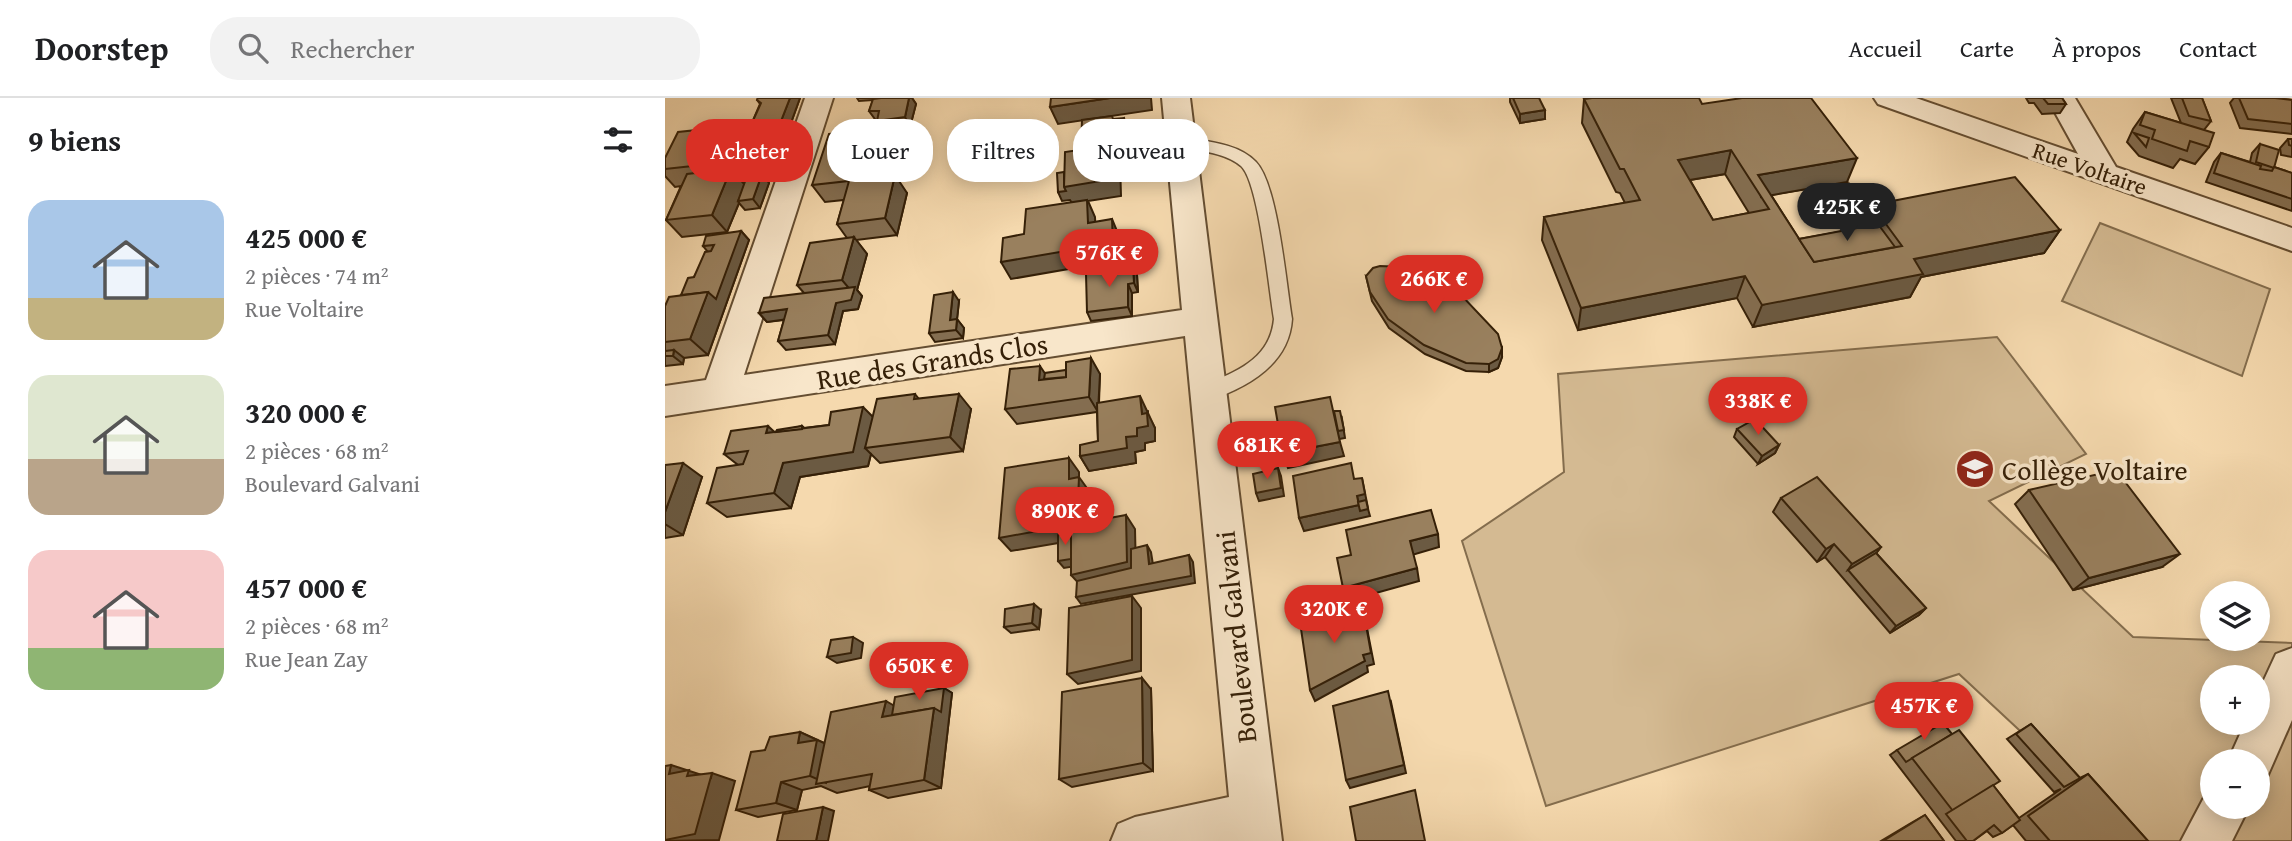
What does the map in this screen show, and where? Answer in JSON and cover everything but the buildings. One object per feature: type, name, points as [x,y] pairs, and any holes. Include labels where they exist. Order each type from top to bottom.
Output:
[{"type":"street","points":[[720,392],[820,98]]},
{"type":"street","name":"Boulevard Galvani","points":[[1176,98],[1178,119]]},
{"type":"street","name":"Rue Voltaire","points":[[1888,98],[2292,240]]},
{"type":"street","points":[[2061,98],[2104,173]]},
{"type":"street","name":"Boulevard Galvani","points":[[1184,182],[1256,828]]},
{"type":"street","name":"Rue des Grands Clos","points":[[665,401],[1198,321]]},
{"type":"street","points":[[2256,749],[2292,669]]},
{"type":"street","points":[[2205,841],[2218,819]]},
{"type":"street","points":[[1135,841],[1256,828]]},
{"type":"lane","points":[[1207,393],[1258,367],[1275,350],[1284,334],[1258,174],[1239,157],[1209,147]]},
{"type":"shaded area","points":[[2100,223],[2270,289],[2242,376],[2062,301]]},
{"type":"shaded area","points":[[1997,337],[2086,454],[1989,501],[2133,637],[2200,640],[2200,651],[2270,651],[2270,642],[2292,643],[2292,841],[2138,841],[1959,674],[1546,806],[1462,541],[1564,472],[1558,374]]},
{"type":"place","name":"Collège Voltaire","points":[[1975,469]]}]
